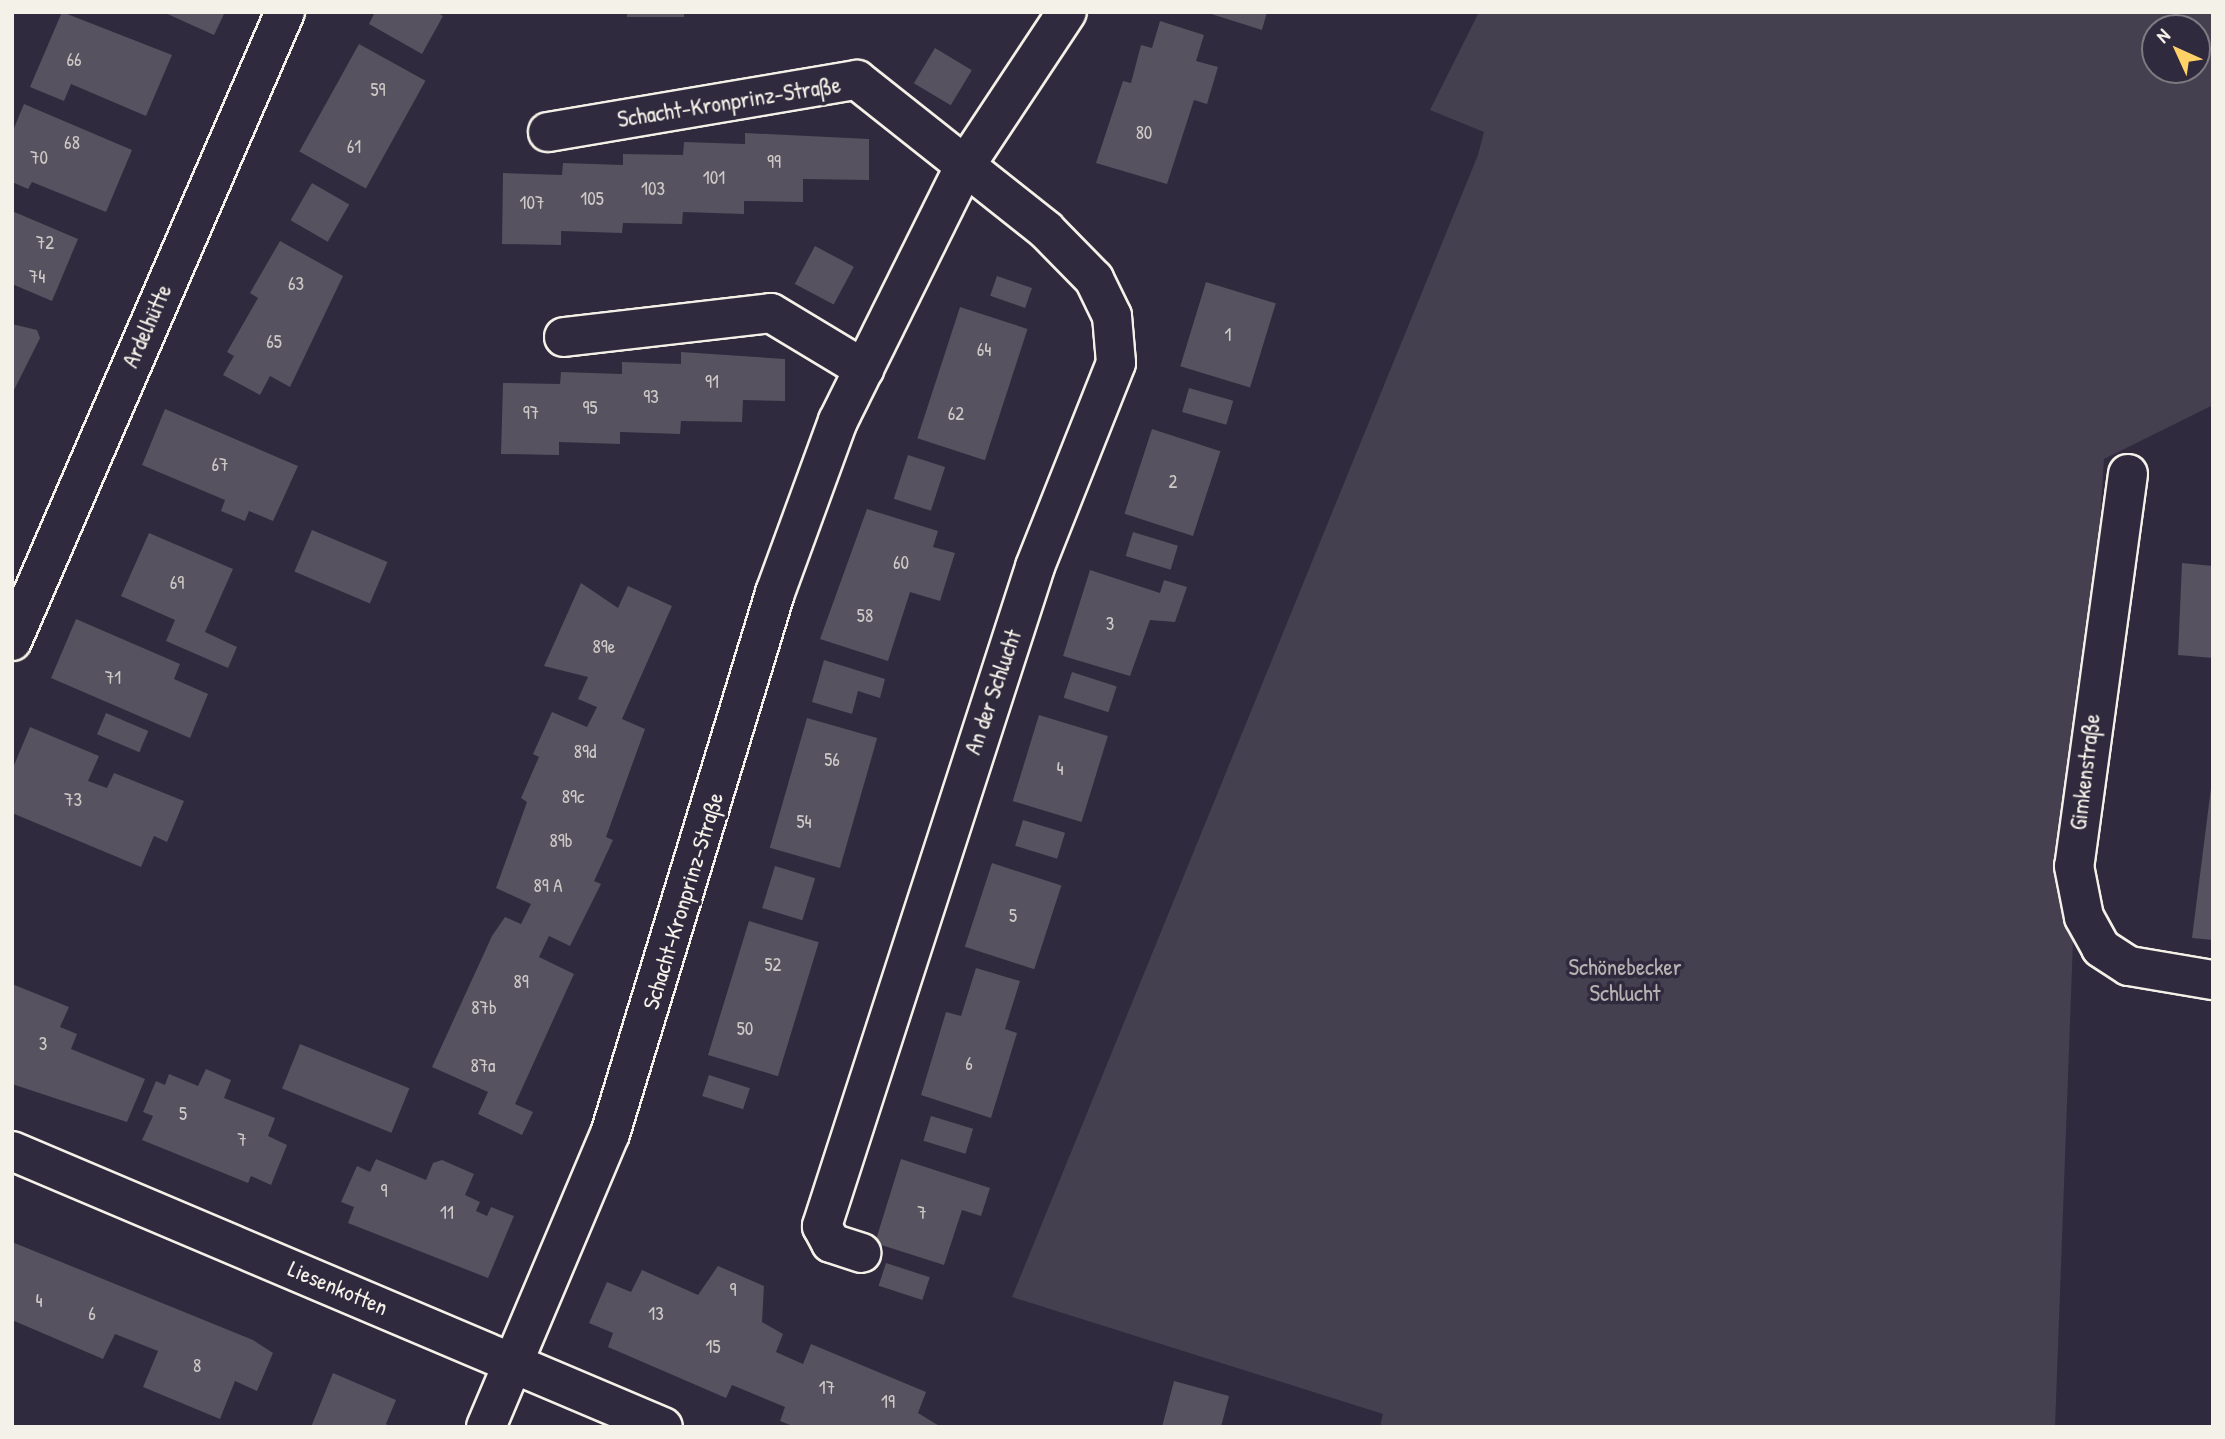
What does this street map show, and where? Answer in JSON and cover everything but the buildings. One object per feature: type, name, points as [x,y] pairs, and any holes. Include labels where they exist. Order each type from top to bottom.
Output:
[{"type":"street","name":"Ardelhütte","points":[[12,641],[285,12]]},
{"type":"street","name":"Schacht-Kronprinz-Straße","points":[[486,1427],[610,1134],[775,593],[864,369],[963,169],[1067,12]]},
{"type":"street","name":"Schacht-Kronprinz-Straße","points":[[548,132],[857,80],[963,169]]},
{"type":"street","name":"An der Schlucht","points":[[861,1254],[831,1243],[822,1226],[1035,567],[1116,363],[1112,316],[1094,279],[1046,230],[963,169]]},
{"type":"street","points":[[564,337],[771,313],[864,369]]},
{"type":"street","name":"Gimkenstraße","points":[[2128,474],[2074,866],[2084,917],[2101,948],[2129,966],[2213,980]]},
{"type":"street","name":"Liesenkotten","points":[[12,1151],[663,1427]]},
{"type":"green space","name":"Schönebecker Schlucht","points":[[1479,12],[2213,12],[2213,405],[2104,459],[2073,941],[2055,1427],[1380,1427],[1383,1414],[1012,1297],[1478,155],[1484,132],[1430,110]]}]
